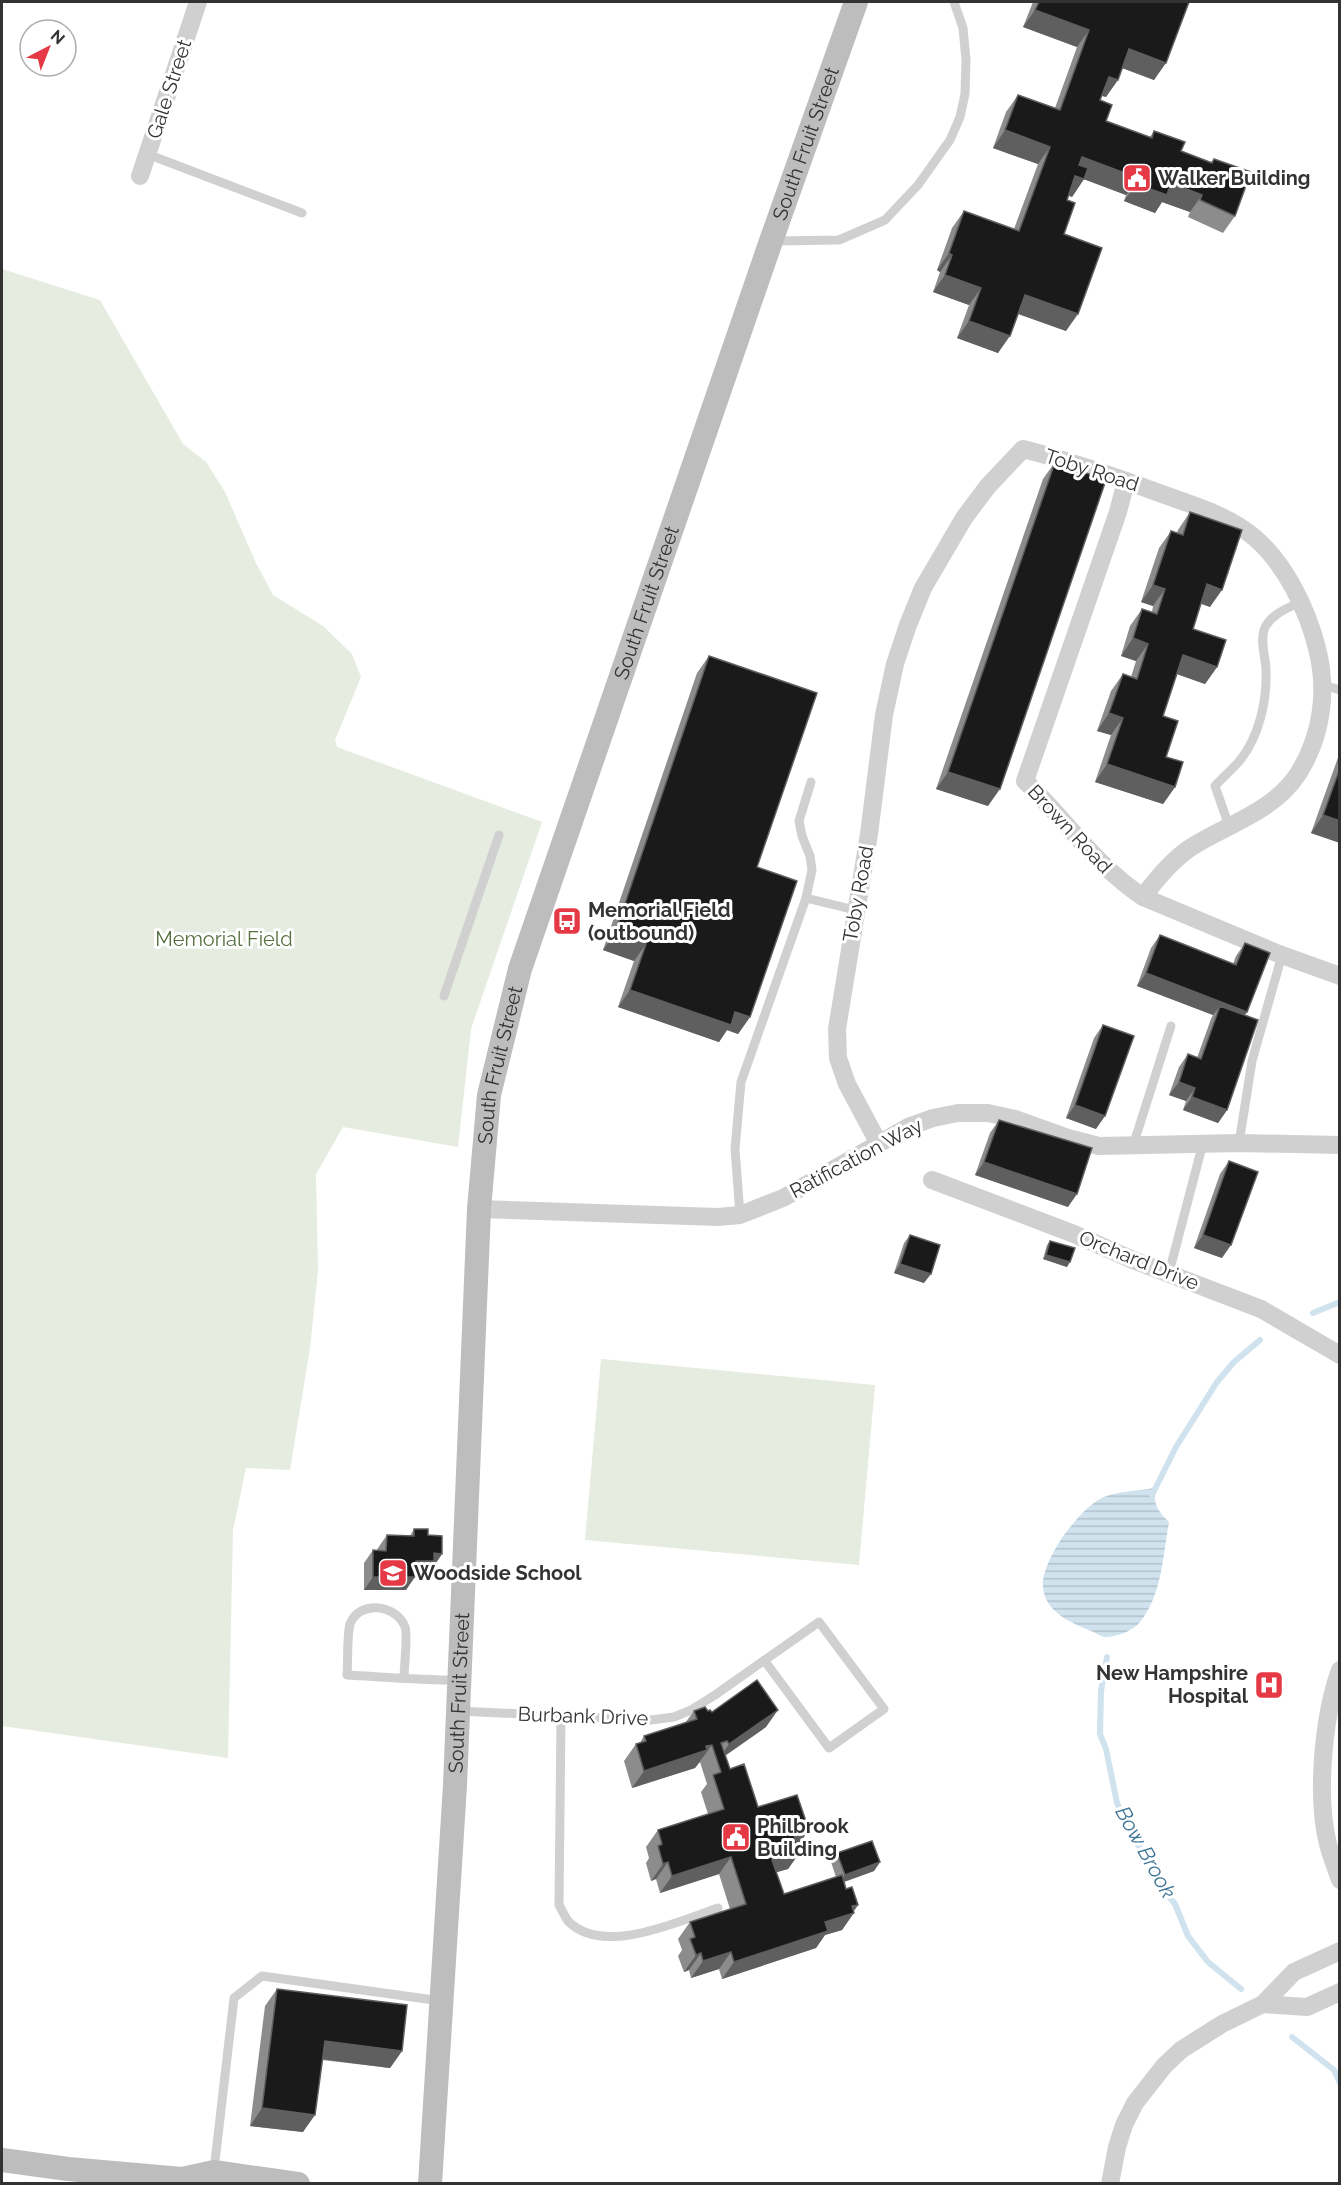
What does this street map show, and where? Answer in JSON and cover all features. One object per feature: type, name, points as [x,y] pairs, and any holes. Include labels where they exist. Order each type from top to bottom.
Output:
[{"type":"street","name":"Gale Street","points":[[140,176],[198,2]]},
{"type":"street","name":"South Fruit Street","points":[[430,2184],[460,1680],[479,1209],[489,1095],[520,969],[771,241],[856,2]]},
{"type":"street","name":"Toby Road","points":[[878,1142],[847,1084],[838,1058],[837,1029],[869,834],[885,715],[896,664],[923,588],[964,518],[988,486],[1023,449],[1126,481],[1216,514],[1237,525],[1256,539],[1272,556],[1300,602],[1331,688],[1308,754],[1297,775],[1282,793],[1258,812],[1189,849],[1161,872],[1143,897]]},
{"type":"street","name":"Brown Road","points":[[1126,481],[1118,512],[1025,781],[1055,810],[1097,860],[1122,883],[1143,897],[1282,956],[1340,976]]},
{"type":"street","name":"Ratification Way","points":[[479,1209],[718,1217],[740,1215],[783,1198],[908,1126],[958,1113],[988,1113],[1015,1119],[1068,1138],[1099,1146],[1203,1143],[1340,1145]]},
{"type":"street","name":"Orchard Drive","points":[[932,1180],[1261,1309],[1340,1355]]},
{"type":"street","points":[[1340,1670],[1328,1716],[1321,1777],[1328,1842],[1340,1880]]},
{"type":"street","points":[[1110,2184],[1124,2125],[1135,2103],[1164,2066],[1181,2050],[1222,2024],[1263,2004],[1293,1972],[1340,1951]]},
{"type":"street","points":[[1263,2004],[1307,2007],[1340,1992]]},
{"type":"street","points":[[2,2160],[187,2181],[214,2172],[298,2184]]},
{"type":"lane","points":[[771,241],[839,240],[885,220],[918,185],[950,140],[960,117],[965,94],[966,60],[963,28],[954,2]]},
{"type":"lane","points":[[147,154],[302,213]]},
{"type":"lane","points":[[1229,826],[1215,786],[1241,759],[1255,735],[1264,705],[1266,672],[1264,628],[1278,612],[1300,602]]},
{"type":"lane","points":[[740,1215],[735,1149],[741,1082],[806,898],[812,870],[799,821],[811,782]]},
{"type":"lane","points":[[444,996],[499,836]]},
{"type":"lane","points":[[806,898],[855,910]]},
{"type":"lane","points":[[1239,1143],[1252,1061],[1282,956]]},
{"type":"lane","points":[[1133,1146],[1171,1026]]},
{"type":"lane","points":[[1169,1273],[1203,1143]]},
{"type":"lane","points":[[404,1678],[406,1628],[396,1613],[384,1609],[368,1608],[356,1615],[350,1624],[347,1675],[404,1678],[460,1680]]},
{"type":"lane","name":"Burbank Drive","points":[[458,1711],[651,1720],[674,1717],[691,1710],[715,1695],[764,1660],[819,1622],[884,1709],[830,1748],[764,1660]]},
{"type":"lane","points":[[561,1717],[559,1905],[568,1921],[581,1930],[595,1935],[627,1935],[718,1908]]},
{"type":"lane","points":[[214,2172],[234,1998],[262,1976],[441,2001]]},
{"type":"green space","name":"Memorial Field","points":[[2,269],[100,300],[183,444],[206,462],[225,492],[256,563],[273,595],[323,626],[352,654],[361,677],[335,740],[337,747],[542,822],[471,1029],[458,1147],[343,1127],[316,1174],[318,1271],[310,1348],[290,1470],[246,1468],[233,1530],[228,1758],[2,1726]]},
{"type":"green space","points":[[601,1359],[875,1385],[859,1565],[585,1540]]},
{"type":"water","points":[[1154,1488],[1157,1506],[1169,1522],[1157,1587],[1153,1600],[1140,1622],[1126,1632],[1106,1637],[1061,1616],[1049,1604],[1043,1588],[1048,1564],[1063,1536],[1084,1512],[1104,1497]]},
{"type":"building","name":"Walker Building","points":[[1039,2],[1189,2],[1166,63],[1129,49],[1118,80],[1109,77],[1100,100],[1112,105],[1106,121],[1152,138],[1154,131],[1185,142],[1181,151],[1212,163],[1214,159],[1251,172],[1235,216],[1200,200],[1202,195],[1171,183],[1167,195],[1136,184],[1138,178],[1082,157],[1079,165],[1088,168],[1084,179],[1075,176],[1067,200],[1075,203],[1064,234],[1102,248],[1078,314],[1025,295],[1010,336],[969,321],[981,288],[945,275],[952,255],[949,253],[964,211],[1019,231],[1050,147],[1005,130],[1018,95],[1060,110],[1089,30],[1035,10]]},
{"type":"building","points":[[1055,462],[1106,480],[1000,789],[948,772]]},
{"type":"building","points":[[1190,512],[1242,530],[1222,590],[1207,584],[1193,629],[1226,640],[1217,667],[1183,655],[1163,716],[1178,721],[1166,757],[1183,762],[1175,787],[1107,764],[1123,718],[1109,713],[1123,674],[1137,679],[1148,644],[1133,638],[1142,609],[1157,614],[1165,589],[1153,585],[1171,531],[1183,535]]},
{"type":"building","points":[[709,656],[817,693],[757,867],[797,881],[750,1017],[735,1012],[731,1025],[630,990],[646,944],[615,933]]},
{"type":"building","points":[[1340,768],[1340,821],[1323,815]]},
{"type":"building","points":[[1160,935],[1236,965],[1245,943],[1270,953],[1247,1012],[1146,973]]},
{"type":"building","points":[[1220,1006],[1258,1020],[1227,1110],[1192,1097],[1195,1088],[1179,1082],[1188,1054],[1201,1059]]},
{"type":"building","points":[[1103,1025],[1134,1036],[1105,1116],[1075,1105]]},
{"type":"building","points":[[999,1120],[1092,1148],[1077,1194],[984,1162]]},
{"type":"building","points":[[1229,1161],[1258,1172],[1231,1245],[1203,1235]]},
{"type":"building","points":[[910,1235],[940,1245],[931,1274],[900,1264]]},
{"type":"building","points":[[1050,1241],[1075,1248],[1070,1262],[1046,1255]]},
{"type":"building","points":[[414,1529],[428,1529],[428,1535],[442,1536],[442,1554],[434,1553],[434,1561],[416,1561],[415,1577],[373,1577],[373,1550],[386,1551],[387,1535],[414,1536]]},
{"type":"building","name":"Philbrook Building","points":[[757,1680],[778,1710],[729,1744],[727,1741],[721,1743],[730,1769],[744,1764],[758,1807],[797,1795],[809,1830],[794,1835],[800,1852],[772,1860],[784,1894],[842,1875],[846,1889],[852,1887],[858,1905],[852,1906],[854,1913],[825,1922],[828,1931],[734,1962],[731,1952],[703,1961],[701,1953],[696,1955],[690,1939],[695,1937],[690,1922],[746,1904],[731,1857],[672,1876],[668,1862],[663,1864],[658,1846],[662,1844],[658,1830],[724,1809],[713,1775],[721,1772],[712,1745],[706,1746],[707,1750],[644,1771],[636,1744],[646,1741],[644,1736],[697,1719],[694,1711],[705,1707],[712,1712]]},
{"type":"building","points":[[872,1841],[880,1862],[845,1875],[837,1853]]},
{"type":"building","points":[[277,1989],[407,2005],[402,2051],[325,2041],[315,2115],[262,2108]]},
{"type":"waterway","name":"Bow Brook","points":[[1313,1313],[1340,1302]]},
{"type":"waterway","name":"Bow Brook","points":[[1152,1495],[1176,1447],[1217,1382],[1234,1362],[1260,1340]]},
{"type":"waterway","name":"Bow Brook","points":[[1107,1657],[1101,1691],[1100,1734],[1106,1749],[1117,1803],[1157,1882],[1175,1904],[1188,1936],[1208,1962],[1241,1989]]},
{"type":"waterway","name":"Bow Brook","points":[[1292,2037],[1334,2070],[1340,2083]]},
{"type":"place","name":"Walker Building","points":[[1137,178]]},
{"type":"place","name":"Memorial Field (outbound)","points":[[567,921]]},
{"type":"place","name":"Woodside School","points":[[393,1573]]},
{"type":"place","name":"New Hampshire Hospital","points":[[1269,1685]]},
{"type":"place","name":"Philbrook Building","points":[[736,1837]]}]
